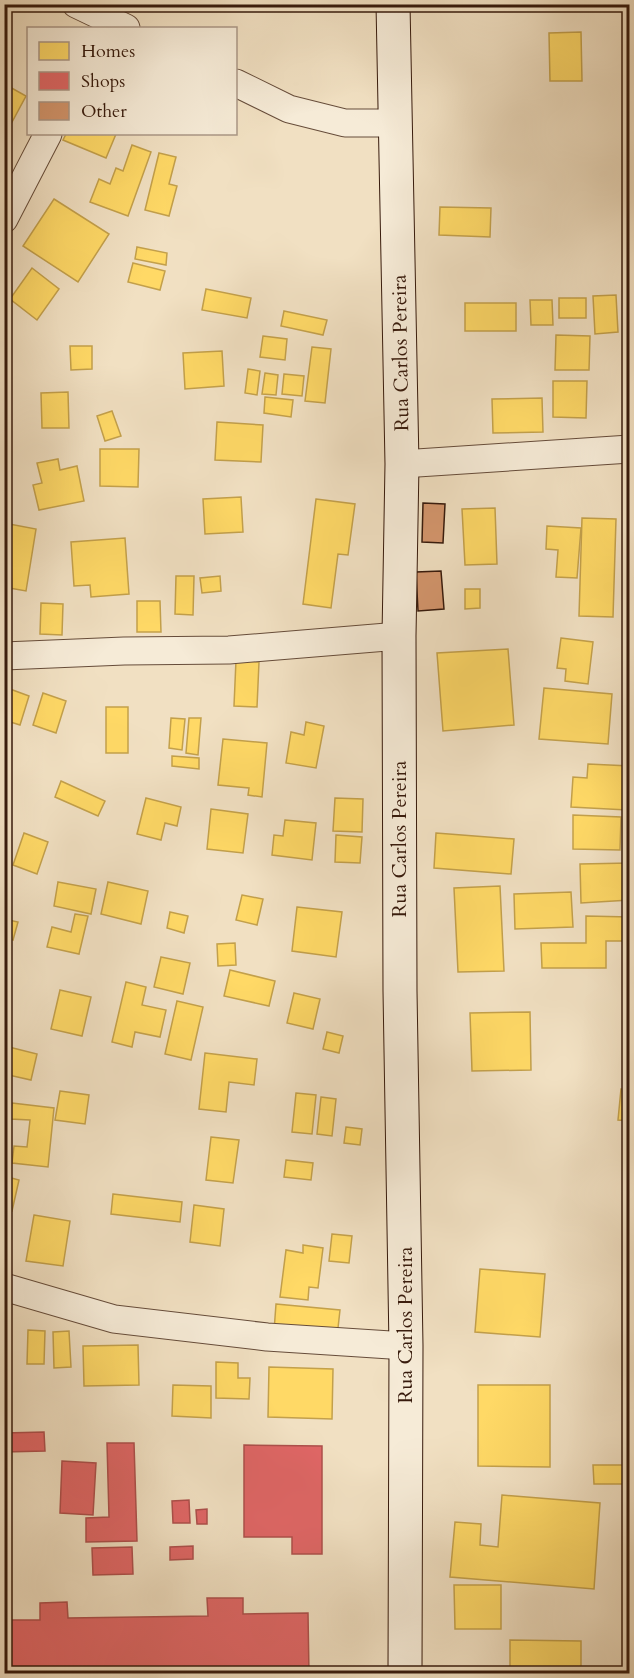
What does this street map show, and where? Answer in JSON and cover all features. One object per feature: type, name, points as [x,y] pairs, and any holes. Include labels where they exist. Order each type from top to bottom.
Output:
[{"type":"main road","name":"Rua Carlos Pereira","points":[[393,4],[402,464],[399,636],[400,991],[406,1346],[405,1674]]},
{"type":"street","points":[[82,14],[123,27]]},
{"type":"street","points":[[237,83],[289,109],[345,123],[395,123]]},
{"type":"street","points":[[4,219],[47,135]]},
{"type":"street","points":[[402,464],[630,449]]},
{"type":"street","points":[[4,656],[229,650],[399,636]]},
{"type":"street","points":[[4,1287],[114,1320],[267,1337],[406,1346]]},
{"type":"building: Homes","points":[[581,32],[582,81],[550,81],[549,33]]},
{"type":"building: Homes","points":[[8,86],[26,96],[4,137],[4,93]]},
{"type":"building: Homes","points":[[66,135],[116,135],[106,158],[63,140]]},
{"type":"building: Homes","points":[[132,145],[151,152],[128,216],[90,202],[99,179],[110,184],[116,168],[123,171]]},
{"type":"building: Homes","points":[[159,153],[176,157],[169,184],[177,186],[169,216],[145,210]]},
{"type":"building: Homes","points":[[54,199],[109,234],[78,282],[23,246]]},
{"type":"building: Homes","points":[[440,207],[491,208],[490,237],[439,235]]},
{"type":"building: Homes","points":[[137,247],[167,253],[166,265],[135,259]]},
{"type":"building: Homes","points":[[133,263],[165,271],[160,290],[128,282]]},
{"type":"building: Homes","points":[[32,268],[59,289],[37,320],[10,299]]},
{"type":"building: Homes","points":[[206,289],[251,298],[247,318],[202,310]]},
{"type":"building: Homes","points":[[616,295],[618,332],[595,334],[593,296]]},
{"type":"building: Homes","points":[[559,298],[586,298],[586,318],[559,318]]},
{"type":"building: Homes","points":[[530,300],[552,300],[553,325],[531,325]]},
{"type":"building: Homes","points":[[465,303],[516,303],[516,331],[465,331]]},
{"type":"building: Homes","points":[[284,311],[327,320],[323,335],[281,326]]},
{"type":"building: Homes","points":[[556,335],[590,336],[589,370],[555,370]]},
{"type":"building: Homes","points":[[263,336],[287,339],[285,360],[260,357]]},
{"type":"building: Homes","points":[[628,338],[630,338],[630,390],[625,390]]},
{"type":"building: Homes","points":[[70,346],[92,346],[92,369],[71,370]]},
{"type":"building: Homes","points":[[312,347],[331,349],[325,403],[305,401]]},
{"type":"building: Homes","points":[[222,351],[224,386],[185,389],[183,353]]},
{"type":"building: Homes","points":[[248,369],[260,371],[257,395],[245,393]]},
{"type":"building: Homes","points":[[265,373],[278,375],[276,395],[262,394]]},
{"type":"building: Homes","points":[[284,374],[304,376],[302,396],[282,394]]},
{"type":"building: Homes","points":[[553,381],[587,381],[586,418],[553,417]]},
{"type":"building: Homes","points":[[68,392],[69,428],[42,428],[41,393]]},
{"type":"building: Homes","points":[[265,397],[293,400],[291,417],[264,413]]},
{"type":"building: Homes","points":[[542,398],[543,432],[493,433],[492,399]]},
{"type":"building: Homes","points":[[112,411],[121,436],[105,441],[97,416]]},
{"type":"building: Homes","points":[[217,422],[263,425],[261,462],[215,460]]},
{"type":"building: Homes","points":[[100,449],[139,449],[138,487],[100,486]]},
{"type":"building: Homes","points":[[58,459],[60,470],[77,466],[84,501],[39,510],[33,485],[42,483],[37,463]]},
{"type":"building: Homes","points":[[241,497],[243,532],[205,534],[203,499]]},
{"type":"building: Homes","points":[[316,499],[355,504],[348,555],[338,554],[331,608],[303,604]]},
{"type":"building: Homes","points":[[495,508],[497,564],[465,565],[462,509]]},
{"type":"building: Homes","points":[[582,518],[616,519],[613,617],[579,616]]},
{"type":"building: Homes","points":[[4,523],[36,529],[26,591],[4,587]]},
{"type":"building: Homes","points":[[547,526],[581,528],[577,578],[556,577],[558,550],[546,549]]},
{"type":"building: Homes","points":[[125,538],[129,594],[91,597],[90,585],[74,586],[71,542]]},
{"type":"building: Homes","points":[[176,576],[194,576],[193,615],[175,614]]},
{"type":"building: Homes","points":[[220,576],[221,591],[202,593],[200,578]]},
{"type":"building: Homes","points":[[465,589],[480,589],[480,608],[465,609]]},
{"type":"building: Homes","points":[[137,601],[160,601],[161,632],[137,632]]},
{"type":"building: Homes","points":[[41,603],[63,604],[62,635],[40,634]]},
{"type":"building: Homes","points":[[561,638],[593,642],[588,684],[565,681],[566,669],[557,668]]},
{"type":"building: Homes","points":[[508,649],[514,725],[443,731],[437,653]]},
{"type":"building: Homes","points":[[236,660],[259,662],[257,707],[234,706]]},
{"type":"building: Homes","points":[[544,688],[612,694],[608,744],[539,739]]},
{"type":"building: Homes","points":[[10,689],[29,696],[20,725],[4,720],[4,706]]},
{"type":"building: Homes","points":[[43,693],[66,701],[56,733],[33,725]]},
{"type":"building: Homes","points":[[106,707],[128,707],[128,753],[106,753]]},
{"type":"building: Homes","points":[[171,718],[185,719],[182,750],[169,748]]},
{"type":"building: Homes","points":[[189,718],[201,718],[198,755],[186,753]]},
{"type":"building: Homes","points":[[306,722],[324,726],[316,768],[286,763],[291,732],[304,735]]},
{"type":"building: Homes","points":[[223,739],[267,743],[262,797],[248,795],[249,788],[218,785]]},
{"type":"building: Homes","points":[[172,756],[199,758],[199,769],[172,766]]},
{"type":"building: Homes","points":[[588,764],[630,766],[627,810],[571,807],[573,777],[587,778]]},
{"type":"building: Homes","points":[[61,781],[105,801],[98,816],[55,797]]},
{"type":"building: Homes","points":[[146,798],[181,807],[177,826],[165,823],[161,840],[137,834]]},
{"type":"building: Homes","points":[[335,798],[363,799],[362,832],[333,831]]},
{"type":"building: Homes","points":[[211,809],[248,814],[243,853],[207,849]]},
{"type":"building: Homes","points":[[573,815],[621,817],[620,850],[573,849]]},
{"type":"building: Homes","points":[[285,820],[316,823],[312,860],[272,855],[274,835],[283,836]]},
{"type":"building: Homes","points":[[24,833],[48,842],[37,874],[13,865]]},
{"type":"building: Homes","points":[[436,833],[514,839],[511,874],[434,868]]},
{"type":"building: Homes","points":[[336,835],[362,837],[360,863],[335,862]]},
{"type":"building: Homes","points":[[630,863],[630,900],[581,903],[580,864]]},
{"type":"building: Homes","points":[[58,882],[96,889],[91,914],[54,906]]},
{"type":"building: Homes","points":[[108,882],[148,891],[141,924],[101,914]]},
{"type":"building: Homes","points":[[500,886],[504,971],[458,972],[454,888]]},
{"type":"building: Homes","points":[[571,892],[573,927],[515,929],[514,894]]},
{"type":"building: Homes","points":[[242,895],[263,899],[257,925],[236,920]]},
{"type":"building: Homes","points":[[297,907],[342,912],[336,957],[292,951]]},
{"type":"building: Homes","points":[[170,912],[188,916],[184,933],[167,928]]},
{"type":"building: Homes","points":[[75,914],[88,916],[79,954],[47,947],[52,927],[71,932]]},
{"type":"building: Homes","points":[[586,916],[630,917],[630,941],[606,941],[606,968],[542,968],[541,943],[586,943]]},
{"type":"building: Homes","points":[[4,919],[18,922],[13,940],[4,937]]},
{"type":"building: Homes","points":[[235,943],[236,965],[218,966],[217,944]]},
{"type":"building: Homes","points":[[161,957],[190,963],[183,994],[154,987]]},
{"type":"building: Homes","points":[[4,958],[11,960],[4,991]]},
{"type":"building: Homes","points":[[230,970],[275,981],[269,1006],[224,996]]},
{"type":"building: Homes","points":[[126,982],[146,987],[142,1005],[166,1010],[160,1037],[135,1032],[132,1047],[112,1042]]},
{"type":"building: Homes","points":[[60,990],[91,997],[82,1036],[51,1029]]},
{"type":"building: Homes","points":[[294,993],[320,999],[313,1029],[287,1023]]},
{"type":"building: Homes","points":[[177,1001],[203,1007],[191,1060],[165,1054]]},
{"type":"building: Homes","points":[[530,1012],[531,1070],[472,1071],[470,1013]]},
{"type":"building: Homes","points":[[327,1032],[343,1036],[339,1053],[323,1049]]},
{"type":"building: Homes","points":[[9,1047],[37,1054],[31,1080],[4,1074]]},
{"type":"building: Homes","points":[[205,1053],[257,1059],[254,1085],[229,1082],[226,1112],[199,1109]]},
{"type":"building: Homes","points":[[621,1089],[630,1089],[630,1121],[618,1120]]},
{"type":"building: Homes","points":[[60,1091],[89,1095],[85,1124],[55,1120]]},
{"type":"building: Homes","points":[[296,1093],[316,1095],[312,1134],[292,1132]]},
{"type":"building: Homes","points":[[321,1097],[336,1099],[332,1136],[317,1134]]},
{"type":"building: Homes","points":[[12,1103],[54,1108],[48,1167],[12,1163],[14,1146],[27,1147],[30,1120],[10,1119]]},
{"type":"building: Homes","points":[[4,1124],[11,1124],[9,1142],[4,1142]]},
{"type":"building: Homes","points":[[346,1127],[362,1129],[360,1145],[344,1143]]},
{"type":"building: Homes","points":[[211,1137],[239,1140],[233,1183],[206,1180]]},
{"type":"building: Homes","points":[[286,1160],[313,1163],[311,1180],[284,1177]]},
{"type":"building: Homes","points":[[4,1176],[19,1180],[12,1211],[4,1209]]},
{"type":"building: Homes","points":[[113,1194],[182,1202],[180,1222],[111,1214]]},
{"type":"building: Homes","points":[[194,1205],[224,1209],[220,1246],[190,1242]]},
{"type":"building: Homes","points":[[34,1215],[70,1221],[63,1266],[26,1261]]},
{"type":"building: Homes","points":[[332,1234],[352,1236],[349,1263],[329,1261]]},
{"type":"building: Homes","points":[[303,1245],[323,1248],[318,1288],[309,1287],[308,1300],[280,1297],[286,1250],[303,1253]]},
{"type":"building: Homes","points":[[480,1269],[545,1274],[540,1337],[475,1332]]},
{"type":"building: Homes","points":[[276,1304],[340,1310],[337,1337],[274,1331]]},
{"type":"building: Homes","points":[[28,1330],[45,1331],[44,1364],[27,1364]]},
{"type":"building: Homes","points":[[69,1331],[71,1367],[54,1368],[53,1332]]},
{"type":"building: Homes","points":[[138,1345],[139,1385],[84,1386],[83,1346]]},
{"type":"building: Homes","points":[[216,1362],[238,1363],[238,1378],[250,1378],[249,1399],[216,1398]]},
{"type":"building: Homes","points":[[269,1367],[333,1369],[332,1419],[268,1417]]},
{"type":"building: Homes","points":[[173,1385],[211,1386],[211,1418],[172,1416]]},
{"type":"building: Homes","points":[[478,1385],[550,1385],[550,1467],[478,1466]]},
{"type":"building: Homes","points":[[593,1465],[630,1465],[630,1484],[594,1484]]},
{"type":"building: Homes","points":[[502,1495],[600,1503],[594,1589],[450,1577],[455,1522],[481,1524],[480,1545],[498,1547]]},
{"type":"building: Homes","points":[[625,1538],[630,1538],[630,1562],[625,1562]]},
{"type":"building: Homes","points":[[454,1585],[501,1585],[501,1629],[455,1629]]},
{"type":"building: Homes","points":[[510,1640],[581,1641],[581,1674],[510,1674]]},
{"type":"building: Shops","points":[[44,1432],[45,1451],[4,1452],[4,1433]]},
{"type":"building: Shops","points":[[107,1443],[134,1443],[137,1541],[86,1542],[86,1518],[109,1517]]},
{"type":"building: Shops","points":[[244,1445],[322,1446],[322,1554],[292,1554],[292,1537],[244,1537]]},
{"type":"building: Shops","points":[[62,1461],[96,1463],[93,1515],[60,1513]]},
{"type":"building: Shops","points":[[189,1500],[190,1523],[173,1523],[172,1501]]},
{"type":"building: Shops","points":[[207,1509],[207,1524],[197,1524],[196,1510]]},
{"type":"building: Shops","points":[[193,1546],[193,1559],[170,1560],[170,1547]]},
{"type":"building: Shops","points":[[132,1547],[133,1574],[93,1575],[92,1548]]},
{"type":"building: Shops","points":[[207,1598],[243,1598],[243,1614],[308,1613],[309,1674],[4,1674],[4,1620],[40,1620],[40,1603],[67,1602],[68,1618],[208,1616]]},
{"type":"building: Other","points":[[423,503],[445,504],[443,543],[422,542]]},
{"type":"building: Other","points":[[441,571],[444,609],[418,611],[416,572]]}]
